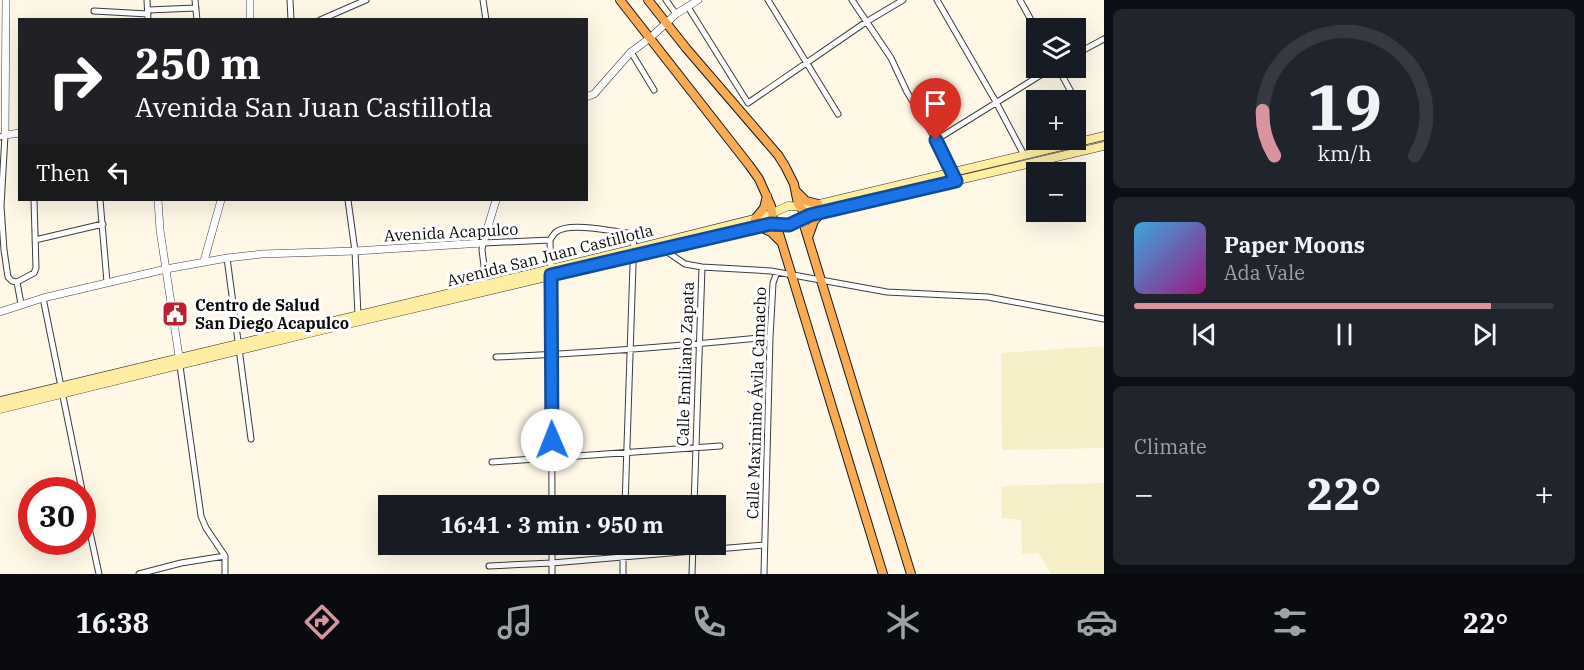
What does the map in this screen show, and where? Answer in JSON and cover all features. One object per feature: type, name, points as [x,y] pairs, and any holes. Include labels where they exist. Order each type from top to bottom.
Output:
[{"type":"highway","points":[[620,0],[759,179],[767,195],[783,250]]},
{"type":"highway","points":[[648,0],[785,166],[804,212],[803,218],[809,239],[911,574]]},
{"type":"highway","points":[[796,191],[806,201],[820,208],[812,224],[809,239]]},
{"type":"highway","points":[[767,195],[758,223],[780,241],[883,574]]},
{"type":"main road","name":"Avenida San Juan Castillotla","points":[[0,401],[61,390],[758,223],[789,225],[820,208],[951,172],[1104,136]]},
{"type":"main road","name":"Avenida San Juan Castillotla","points":[[634,253],[663,249],[758,223],[788,206],[820,208],[956,181],[1104,146]]},
{"type":"main road","name":"Avenida San Juan Castillotla","points":[[239,347],[358,315],[483,285],[551,272]]},
{"type":"main road","name":"Avenida San Juan Castillotla","points":[[0,409],[61,390]]},
{"type":"street","points":[[6,0],[1,206],[4,250],[8,277],[12,281],[17,282],[35,271],[34,201]]},
{"type":"street","points":[[147,0],[148,15]]},
{"type":"street","points":[[195,0],[196,18]]},
{"type":"street","points":[[250,0],[250,18]]},
{"type":"street","points":[[290,0],[291,18]]},
{"type":"street","points":[[325,18],[366,0]]},
{"type":"street","points":[[483,0],[486,18]]},
{"type":"street","points":[[666,0],[676,14]]},
{"type":"street","points":[[588,96],[594,94],[630,52],[651,38],[676,14],[698,0]]},
{"type":"street","points":[[768,0],[838,114]]},
{"type":"street","points":[[852,0],[891,58],[956,181]]},
{"type":"street","points":[[688,7],[748,103],[866,22],[903,0]]},
{"type":"street","points":[[937,0],[1024,155]]},
{"type":"street","points":[[1020,0],[1030,18]]},
{"type":"street","points":[[94,10],[148,15],[196,8]]},
{"type":"street","points":[[1086,49],[1104,39]]},
{"type":"street","points":[[630,52],[654,90]]},
{"type":"street","points":[[936,140],[1036,78]]},
{"type":"street","points":[[3,136],[18,133]]},
{"type":"street","points":[[100,201],[107,282]]},
{"type":"street","points":[[158,201],[160,230],[201,516],[206,528],[225,556],[225,574]]},
{"type":"street","points":[[204,261],[221,201]]},
{"type":"street","points":[[348,201],[356,251],[358,315]]},
{"type":"street","points":[[483,285],[483,243],[496,201]]},
{"type":"street","points":[[35,240],[103,224]]},
{"type":"street","name":"Avenida Acapulco","points":[[0,312],[21,304],[107,282],[204,261],[262,254],[550,240],[557,231],[578,227],[634,234],[634,253]]},
{"type":"street","points":[[550,240],[552,495]]},
{"type":"street","name":"Calle Emiliano Zapata","points":[[663,249],[686,264],[702,267],[694,495]]},
{"type":"street","points":[[625,495],[634,253]]},
{"type":"street","points":[[227,258],[251,439]]},
{"type":"street","name":"Calle Maximino Ávila Camacho","points":[[702,267],[777,272],[773,283],[770,337],[764,574]]},
{"type":"street","points":[[777,272],[887,292],[988,297],[1104,319]]},
{"type":"street","points":[[17,282],[21,304]]},
{"type":"street","points":[[43,298],[79,477]]},
{"type":"street","points":[[496,357],[552,355],[770,337]]},
{"type":"street","points":[[492,462],[720,446]]},
{"type":"street","points":[[726,546],[764,545]]},
{"type":"street","points":[[95,555],[99,574]]},
{"type":"street","points":[[552,555],[552,574]]},
{"type":"street","points":[[489,566],[637,555]]},
{"type":"street","points":[[692,555],[692,574]]},
{"type":"street","points":[[143,573],[181,563],[225,556]]},
{"type":"street","points":[[622,574],[623,557]]},
{"type":"shaded area","points":[[1104,346],[1104,448],[1002,450],[1001,353]]},
{"type":"shaded area","points":[[1104,483],[1104,574],[1051,574],[1038,553],[1022,554],[1021,520],[1002,518],[1001,486]]},
{"type":"place","name":"Centro de Salud San Diego Acapulco","points":[[175,314]]},
{"type":"route","points":[[552,440],[551,275],[774,223],[789,225],[810,215],[956,181],[936,140]]}]
